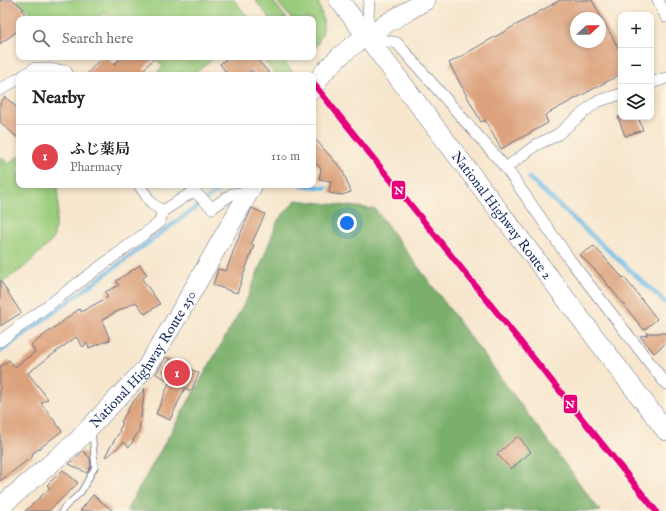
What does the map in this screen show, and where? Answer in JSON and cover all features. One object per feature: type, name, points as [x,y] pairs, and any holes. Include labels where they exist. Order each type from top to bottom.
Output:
[{"type":"highway","name":"National Highway Route 2","points":[[339,0],[666,431]]},
{"type":"highway","points":[[316,84],[324,71],[343,54],[426,0]]},
{"type":"highway","name":"National Highway Route 250","points":[[0,507],[76,442],[146,368],[252,189]]},
{"type":"street","points":[[368,0],[367,37],[397,43],[506,168],[570,260],[666,384]]},
{"type":"street","points":[[658,0],[666,17]]},
{"type":"street","points":[[29,72],[35,68],[66,72]]},
{"type":"street","points":[[654,82],[666,78]]},
{"type":"street","points":[[0,90],[16,80]]},
{"type":"street","points":[[506,168],[536,144],[557,135],[596,102],[618,95]]},
{"type":"street","points":[[141,188],[152,204],[163,211]]},
{"type":"street","points":[[0,341],[159,223],[163,211],[194,191],[212,208],[232,194],[252,189]]},
{"type":"lane","points":[[62,511],[62,509],[81,492],[95,467],[92,425]]},
{"type":"green space","points":[[16,0],[234,0],[247,16],[108,16],[105,13],[102,16],[34,16]]},
{"type":"green space","points":[[255,0],[272,0],[285,16],[268,16]]},
{"type":"green space","points":[[282,0],[318,1],[322,14],[323,29],[316,46],[316,16],[289,16],[278,3]]},
{"type":"green space","points":[[156,60],[212,60],[196,72],[158,72],[163,66]]},
{"type":"green space","points":[[264,60],[283,60],[293,72],[274,72]]},
{"type":"green space","points":[[0,156],[9,164],[16,158],[16,188],[58,188],[58,210],[53,240],[22,269],[0,283]]},
{"type":"green space","points":[[296,200],[375,209],[600,511],[126,511],[248,297],[278,220]]},
{"type":"building","points":[[0,0],[13,0],[24,9],[22,10],[26,16],[16,16],[16,32],[0,44]]},
{"type":"building","points":[[560,0],[592,0],[599,12],[570,12],[570,48],[606,48],[606,26],[618,48],[618,76],[545,115],[548,123],[501,149],[485,120],[481,122],[449,63]]},
{"type":"building","points":[[99,60],[108,60],[114,65],[118,60],[152,60],[144,69],[147,72],[89,72]]},
{"type":"building","points":[[225,60],[258,60],[268,72],[254,72],[252,70],[249,72],[226,72],[220,64]]},
{"type":"building","points":[[5,97],[16,106],[16,136],[0,122],[0,103]]},
{"type":"building","points":[[619,120],[639,120],[643,130],[625,136]]},
{"type":"building","points":[[316,140],[342,169],[351,192],[342,195],[329,193],[331,181],[319,179],[321,169],[316,163]]},
{"type":"building","points":[[252,208],[265,214],[251,245],[254,245],[237,293],[213,285],[218,269],[226,271]]},
{"type":"building","points":[[594,246],[623,278],[624,277],[657,319],[644,330],[599,274],[580,255]]},
{"type":"building","points":[[140,265],[147,275],[142,279],[160,304],[145,314],[136,302],[114,313],[102,320],[110,340],[89,348],[87,343],[83,347],[76,337],[28,373],[48,399],[41,403],[62,431],[32,454],[33,456],[0,481],[0,367],[9,360],[15,367],[35,352],[31,345],[79,309],[81,312],[108,297],[105,292],[119,285],[116,281]]},
{"type":"building","points":[[0,280],[21,313],[0,326]]},
{"type":"building","points":[[646,333],[666,333],[666,343],[654,353],[640,336],[648,335]]},
{"type":"building","points":[[166,357],[199,373],[191,391],[185,388],[170,420],[156,414],[170,381],[156,374]]},
{"type":"building","points":[[145,388],[139,431],[129,447],[124,442],[107,457],[105,456],[120,431],[119,430],[123,423],[121,422],[131,404]]},
{"type":"building","points":[[518,436],[531,452],[511,469],[497,454]]},
{"type":"building","points":[[83,451],[90,458],[91,466],[87,473],[69,464]]},
{"type":"building","points":[[63,470],[78,483],[49,511],[25,511],[50,488],[47,485]]},
{"type":"building","points":[[93,495],[113,511],[80,511]]},
{"type":"waterway","points":[[529,178],[666,303]]},
{"type":"waterway","points":[[316,187],[326,188]]},
{"type":"waterway","points":[[0,352],[222,188]]},
{"type":"transit line","name":"N","points":[[316,87],[656,511]]},
{"type":"place","name":"ふじ薬局","points":[[177,373]]}]
